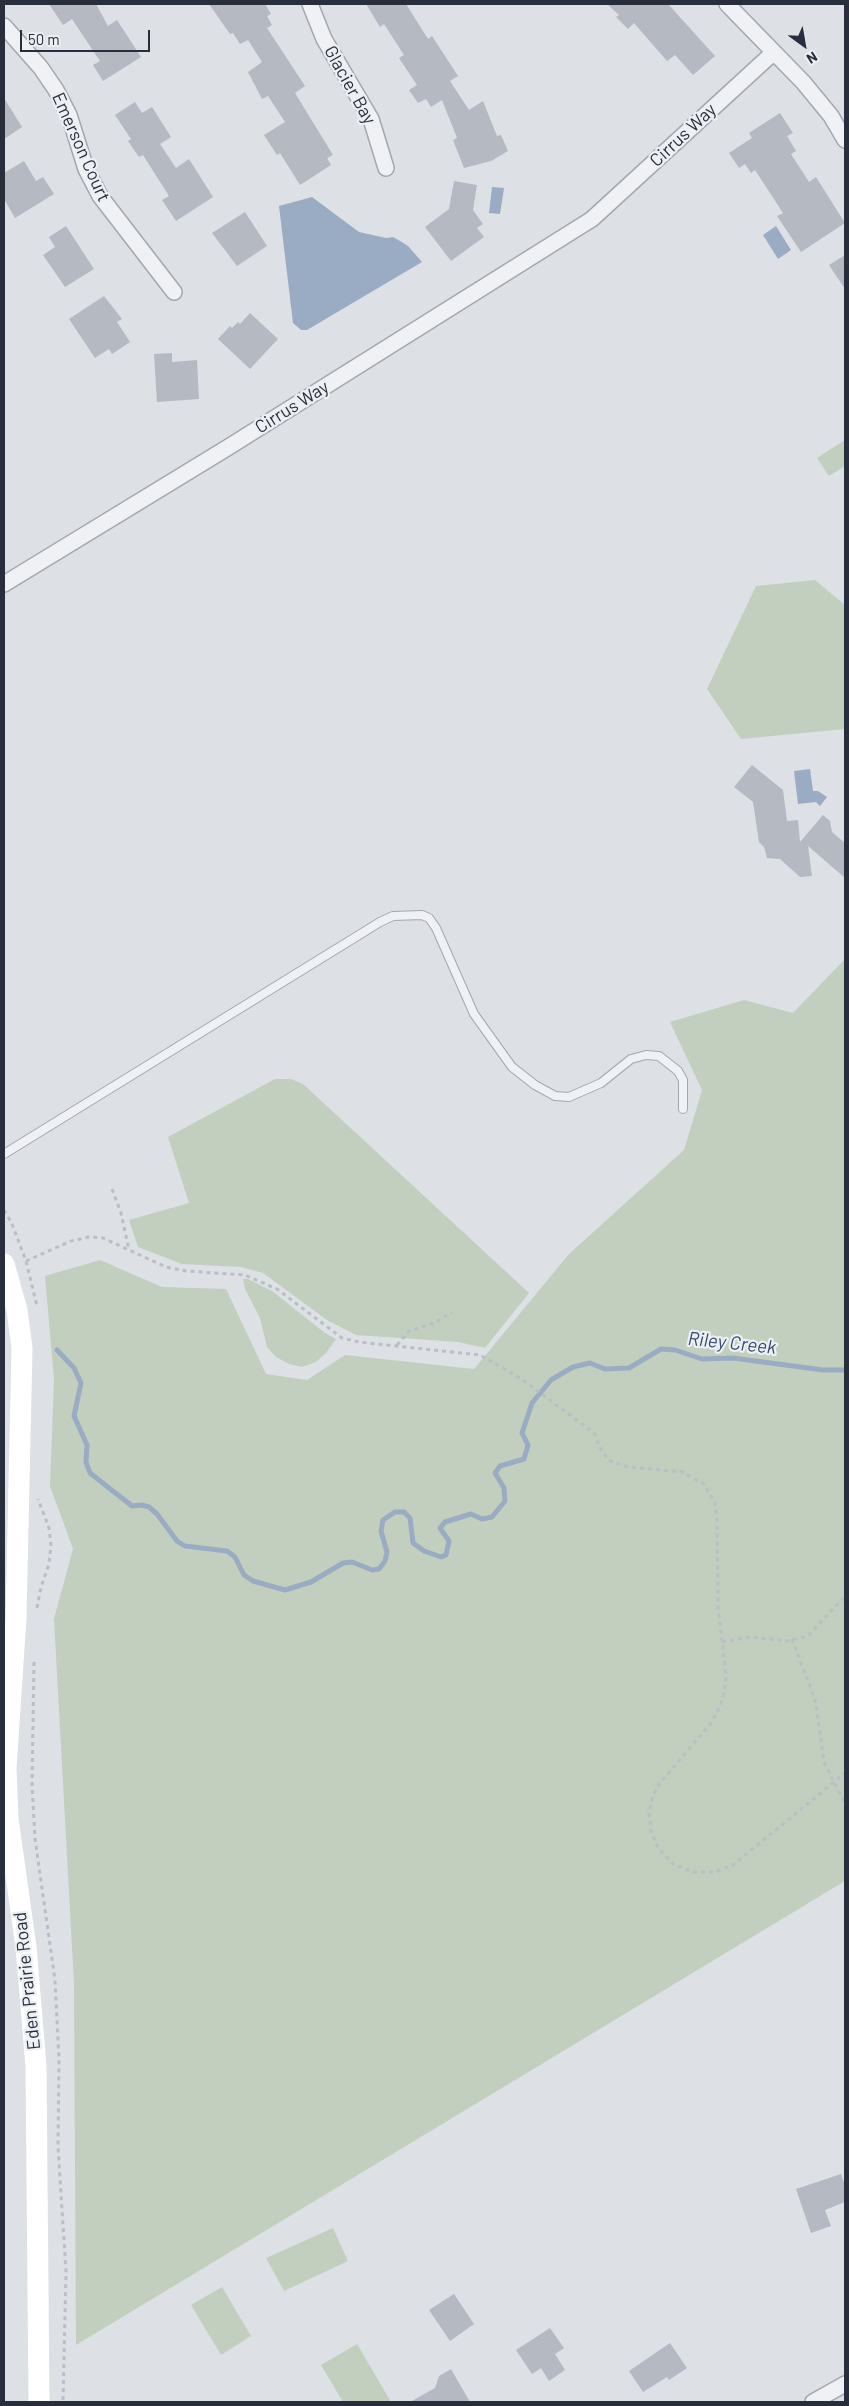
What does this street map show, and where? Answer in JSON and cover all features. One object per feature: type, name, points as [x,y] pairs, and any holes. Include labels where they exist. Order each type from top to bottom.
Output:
[{"type":"street","name":"Glacier Bay","points":[[310,4],[324,39],[371,119],[386,168]]},
{"type":"street","points":[[727,4],[803,82],[831,116],[845,140]]},
{"type":"street","name":"Emerson Court","points":[[4,26],[41,68],[56,90],[69,115],[86,169],[100,196],[174,292]]},
{"type":"street","name":"Cirrus Way","points":[[4,584],[227,448],[579,228],[592,219],[774,52]]},
{"type":"street","name":"Eden Prairie Road","points":[[4,1264],[17,1310],[22,1348],[16,1618],[6,1768],[8,1819],[26,1947],[36,2066],[39,2402]]},
{"type":"street","points":[[813,2402],[845,2384]]},
{"type":"lane","points":[[4,1154],[380,922],[393,916],[422,915],[429,918],[436,928],[474,1014],[512,1067],[535,1085],[555,1096],[569,1097],[601,1083],[631,1059],[646,1055],[659,1056],[678,1071],[683,1080],[683,1110]]},
{"type":"path","points":[[112,1189],[129,1250]]},
{"type":"path","points":[[4,1210],[12,1224],[26,1261],[38,1310]]},
{"type":"path","points":[[26,1261],[71,1241],[89,1237],[103,1238],[166,1267],[186,1271],[245,1275],[277,1290],[342,1338],[359,1342],[480,1355],[520,1378],[594,1433],[602,1452],[610,1461],[628,1467],[682,1472],[704,1484],[715,1503],[718,1608],[726,1674],[721,1704],[712,1722],[660,1783],[653,1795],[649,1814],[651,1831],[658,1848],[674,1864],[693,1872],[715,1872],[733,1865],[845,1773]]},
{"type":"path","points":[[397,1345],[409,1330],[434,1323],[452,1312]]},
{"type":"path","points":[[36,1617],[41,1587],[49,1564],[51,1545],[49,1528],[38,1498]]},
{"type":"path","points":[[722,1642],[750,1637],[792,1639],[808,1636],[845,1596]]},
{"type":"path","points":[[792,1639],[815,1699],[824,1762],[845,1803]]},
{"type":"path","points":[[34,1660],[32,1794],[35,1839],[56,1980],[59,2060],[58,2147],[66,2271],[62,2402]]},
{"type":"green space","points":[[845,440],[845,466],[829,476],[817,458]]},
{"type":"green space","points":[[815,580],[845,605],[845,729],[741,739],[707,689],[756,586]]},
{"type":"green space","points":[[845,959],[845,1881],[76,2345],[74,1984],[54,1619],[73,1549],[50,1486],[54,1380],[45,1276],[100,1260],[162,1287],[226,1289],[266,1374],[307,1380],[345,1355],[474,1369],[569,1254],[684,1150],[702,1090],[670,1022],[744,1000],[793,1013]]},
{"type":"green space","points":[[275,1079],[291,1079],[303,1084],[529,1293],[485,1348],[458,1342],[356,1335],[327,1320],[263,1273],[241,1267],[182,1264],[138,1247],[129,1220],[189,1203],[168,1137]]},
{"type":"green space","points":[[243,1279],[248,1279],[272,1291],[325,1333],[336,1339],[326,1353],[316,1362],[302,1367],[289,1364],[276,1357],[267,1347],[260,1318],[245,1289]]},
{"type":"green space","points":[[333,2228],[348,2261],[284,2291],[266,2258]]},
{"type":"green space","points":[[222,2287],[251,2336],[221,2355],[191,2305]]},
{"type":"green space","points":[[357,2344],[391,2402],[343,2402],[321,2365]]},
{"type":"water","points":[[492,187],[504,188],[500,214],[489,213]]},
{"type":"water","points":[[312,197],[359,232],[386,238],[393,237],[400,241],[408,246],[422,262],[307,330],[301,330],[293,323],[279,206]]},
{"type":"water","points":[[776,226],[791,250],[778,259],[763,235]]},
{"type":"water","points":[[810,769],[813,791],[818,791],[827,797],[820,806],[816,802],[798,804],[794,771]]},
{"type":"building","points":[[49,4],[96,4],[108,26],[117,20],[141,57],[103,81],[93,65],[100,61],[72,19],[63,25]]},
{"type":"building","points":[[209,4],[265,4],[271,14],[267,16],[272,25],[267,28],[305,86],[295,93],[333,155],[327,158],[331,165],[300,185],[280,153],[277,155],[264,135],[285,122],[268,96],[262,99],[248,72],[262,62],[248,40],[240,44],[233,33],[230,34]]},
{"type":"building","points":[[366,4],[406,4],[428,39],[432,36],[458,76],[450,81],[469,110],[483,101],[497,136],[501,135],[508,151],[491,161],[464,168],[453,140],[457,138],[442,100],[431,107],[426,99],[418,103],[409,90],[417,85],[399,58],[404,55],[384,24],[380,27]]},
{"type":"building","points":[[607,4],[668,4],[715,56],[693,75],[675,55],[667,61],[634,23],[628,29],[616,17],[619,15]]},
{"type":"building","points":[[4,98],[22,127],[4,139]]},
{"type":"building","points":[[135,102],[142,113],[152,107],[171,137],[160,144],[176,168],[189,159],[213,197],[176,221],[162,200],[169,196],[143,155],[139,157],[128,141],[131,139],[115,115]]},
{"type":"building","points":[[780,113],[793,133],[787,136],[796,151],[791,154],[809,182],[816,177],[845,223],[801,252],[777,216],[783,213],[755,170],[751,173],[745,164],[739,168],[729,153],[752,138],[749,133]]},
{"type":"building","points":[[24,161],[36,181],[43,177],[54,194],[15,218],[4,199],[4,173]]},
{"type":"building","points":[[454,181],[477,185],[473,210],[483,224],[477,228],[484,237],[451,261],[425,227],[449,209]]},
{"type":"building","points":[[245,212],[267,246],[237,266],[212,233]]},
{"type":"building","points":[[66,226],[94,269],[65,287],[43,255],[55,247],[49,237]]},
{"type":"building","points":[[845,255],[845,289],[829,265]]},
{"type":"building","points":[[104,296],[122,319],[117,322],[130,342],[112,354],[109,349],[95,358],[69,319]]},
{"type":"building","points":[[250,313],[278,339],[250,369],[218,339],[230,326],[232,328],[238,322],[240,324]]},
{"type":"building","points":[[172,353],[172,362],[197,360],[199,399],[157,402],[154,354]]},
{"type":"building","points":[[752,765],[783,790],[787,821],[798,820],[800,842],[823,815],[830,821],[832,832],[845,843],[845,878],[808,846],[812,876],[800,877],[780,859],[767,858],[764,847],[759,842],[753,802],[734,787]]},
{"type":"building","points":[[841,2174],[845,2186],[845,2202],[825,2210],[831,2226],[811,2233],[796,2189]]},
{"type":"building","points":[[454,2294],[474,2324],[450,2341],[429,2310]]},
{"type":"building","points":[[550,2328],[564,2348],[555,2354],[565,2370],[549,2381],[541,2368],[532,2374],[516,2350]]},
{"type":"building","points":[[670,2343],[687,2368],[669,2380],[667,2377],[643,2392],[629,2371]]},
{"type":"building","points":[[451,2369],[470,2402],[410,2402],[435,2388],[439,2376]]},
{"type":"waterway","name":"Riley Creek","points":[[57,1350],[74,1368],[81,1383],[74,1416],[87,1445],[86,1462],[90,1473],[132,1506],[142,1505],[149,1507],[157,1514],[177,1541],[185,1546],[227,1551],[235,1557],[244,1575],[253,1581],[285,1590],[311,1582],[343,1563],[352,1562],[372,1570],[379,1569],[385,1561],[387,1552],[381,1531],[383,1520],[395,1512],[404,1512],[410,1518],[413,1543],[424,1551],[441,1557],[446,1555],[449,1541],[440,1528],[445,1522],[471,1514],[482,1519],[492,1517],[505,1501],[504,1488],[495,1473],[500,1466],[524,1459],[528,1445],[522,1433],[532,1403],[551,1380],[573,1367],[590,1363],[605,1369],[629,1368],[661,1349],[675,1350],[702,1359],[733,1358],[823,1370],[845,1370]]}]
